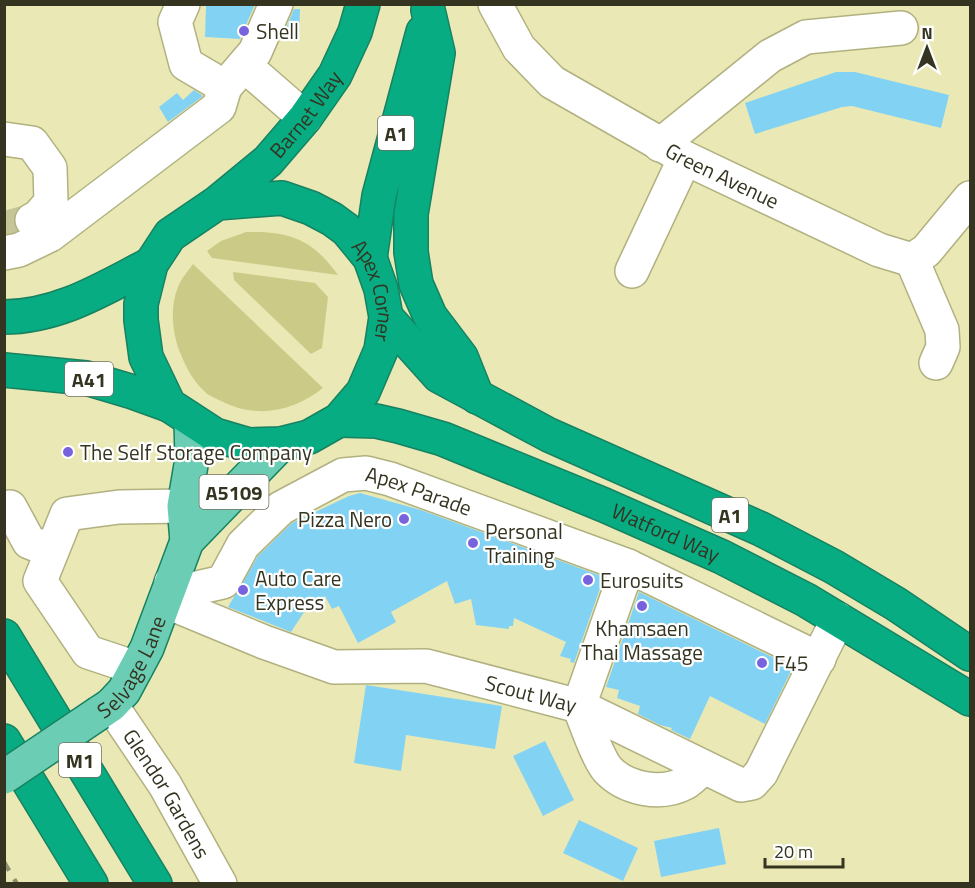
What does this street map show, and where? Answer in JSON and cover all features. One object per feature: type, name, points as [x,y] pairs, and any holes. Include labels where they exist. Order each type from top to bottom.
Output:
[{"type":"highway","name":"Barnet Way","points":[[217,203],[268,161],[305,118],[335,75],[355,32],[363,4]]},
{"type":"highway","name":"A1","points":[[370,258],[380,196],[433,6]]},
{"type":"highway","name":"A1","points":[[433,6],[438,53],[411,214],[411,252],[416,284],[430,316],[461,357],[477,397]]},
{"type":"highway","name":"Apex Corner","points":[[282,198],[311,208],[347,230],[370,258],[381,289],[387,317],[381,350],[363,392],[339,420],[309,437],[281,444],[249,445],[215,435],[180,413],[146,357],[141,304],[151,264],[170,235],[217,203],[282,198]]},
{"type":"highway","points":[[4,317],[24,317],[59,309],[87,298],[151,264]]},
{"type":"highway","name":"A1","points":[[387,317],[439,376],[477,397]]},
{"type":"highway","name":"A41","points":[[4,370],[86,378],[133,392],[180,413]]},
{"type":"highway","name":"Watford Way","points":[[477,397],[549,435],[761,529],[803,550],[896,604],[970,654]]},
{"type":"highway","name":"Watford Way","points":[[339,420],[387,423],[443,439],[604,505],[722,557],[807,600],[970,699]]},
{"type":"highway","name":"M1","points":[[4,636],[155,884]]},
{"type":"highway","name":"M1","points":[[4,741],[91,884]]},
{"type":"main road","name":"Selvage Lane","points":[[180,413],[192,459],[184,506],[187,541]]},
{"type":"main road","name":"Selvage Lane","points":[[4,777],[105,709],[124,691],[147,648],[187,541],[281,444]]},
{"type":"street","points":[[183,4],[175,22],[186,64],[235,76],[305,118]]},
{"type":"street","points":[[4,253],[19,250],[50,235],[219,107],[235,76],[255,52],[276,4]]},
{"type":"street","name":"Green Avenue","points":[[495,4],[519,48],[552,82],[673,152],[879,250],[912,260]]},
{"type":"street","points":[[632,271],[673,152],[770,56],[806,37],[901,28]]},
{"type":"street","points":[[4,139],[32,144],[50,168],[51,202],[38,217],[32,220]]},
{"type":"street","points":[[936,363],[944,347],[942,330],[912,260],[926,251],[970,198]]},
{"type":"street","name":"Apex Parade","points":[[168,592],[223,582],[243,545],[281,508],[343,476],[366,473],[401,483],[628,566],[819,659]]},
{"type":"street","points":[[136,668],[88,652],[40,581],[68,514],[119,507],[184,506]]},
{"type":"street","points":[[10,507],[29,542],[52,551]]},
{"type":"street","points":[[628,566],[579,706],[606,768],[622,781],[642,789],[665,789],[685,783],[703,767]]},
{"type":"street","name":"Scout Way","points":[[168,592],[264,642],[334,667],[426,666],[579,706],[741,785],[752,783],[763,769],[819,659]]},
{"type":"street","points":[[819,659],[838,620]]},
{"type":"street","name":"Glendor Gardens","points":[[105,709],[165,785],[220,884]]},
{"type":"shaded area","points":[[246,232],[275,233],[299,240],[319,253],[338,275],[212,258],[207,251],[221,241]]},
{"type":"shaded area","points":[[193,264],[323,388],[299,403],[261,411],[234,407],[205,392],[184,361],[173,327],[175,294]]},
{"type":"shaded area","points":[[233,272],[315,283],[328,297],[322,348],[311,354],[234,280]]},
{"type":"building","points":[[255,4],[240,39],[205,37],[206,5]]},
{"type":"building","points":[[294,9],[300,9],[299,41],[281,40]]},
{"type":"building","points":[[836,72],[855,72],[949,95],[941,128],[852,106],[842,107],[755,134],[745,103]]},
{"type":"building","points":[[194,90],[203,96],[168,122],[159,107],[177,93],[183,100]]},
{"type":"building","points":[[360,493],[421,510],[604,577],[574,663],[570,662],[571,659],[560,656],[566,642],[514,618],[513,626],[509,626],[509,629],[476,625],[471,599],[455,604],[447,581],[391,612],[396,622],[358,643],[339,606],[332,609],[325,596],[314,606],[310,603],[291,632],[228,607],[258,556],[292,523]]},
{"type":"building","points":[[639,592],[793,667],[765,724],[710,696],[690,739],[671,730],[672,728],[638,714],[640,706],[617,698],[619,690],[606,687]]},
{"type":"building","points":[[366,685],[502,706],[495,749],[406,735],[401,771],[354,763]]},
{"type":"building","points":[[545,741],[574,800],[543,816],[513,756]]},
{"type":"building","points":[[579,820],[638,848],[623,881],[563,853]]},
{"type":"building","points":[[719,828],[726,864],[661,877],[654,841]]},
{"type":"tunnel","points":[[4,228],[32,220]]},
{"type":"railway","points":[[4,862],[17,884]]},
{"type":"place","name":"Shell","points":[[244,31]]},
{"type":"place","name":"The Self Storage Company","points":[[68,452]]},
{"type":"place","name":"Pizza Nero","points":[[404,519]]},
{"type":"place","name":"Personal Training","points":[[473,543]]},
{"type":"place","name":"Eurosuits","points":[[588,580]]},
{"type":"place","name":"Auto Care Express","points":[[243,590]]},
{"type":"place","name":"Khamsaen Thai Massage","points":[[642,606]]},
{"type":"place","name":"F45","points":[[762,663]]}]
